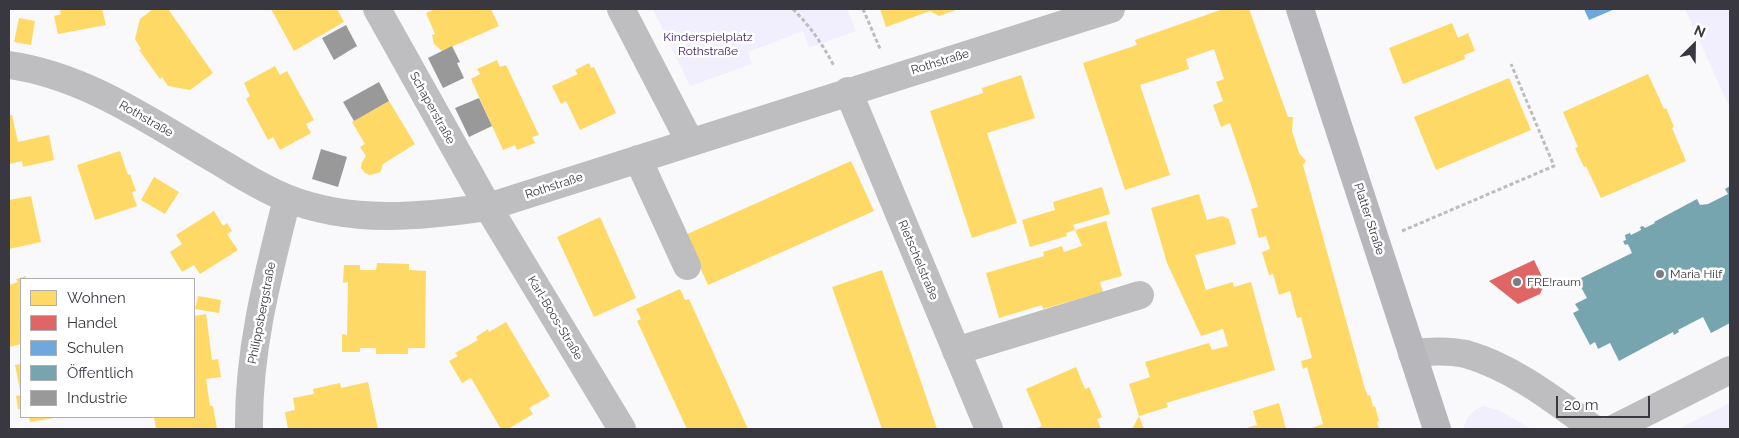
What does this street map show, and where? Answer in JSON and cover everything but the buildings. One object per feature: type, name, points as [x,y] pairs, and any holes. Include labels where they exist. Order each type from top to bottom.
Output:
[{"type":"main road","name":"Platter Straße","points":[[1300,9],[1437,429]]},
{"type":"street","name":"Schaperstraße","points":[[377,9],[488,207]]},
{"type":"street","points":[[622,9],[690,142]]},
{"type":"street","name":"Rothstraße","points":[[9,64],[23,66],[63,78],[101,94],[248,179],[287,199],[316,208],[374,216],[403,217],[488,207],[1110,9]]},
{"type":"street","name":"Rietschelstraße","points":[[848,91],[989,429]]},
{"type":"street","points":[[638,159],[687,266]]},
{"type":"street","name":"Philippsbergstraße","points":[[249,429],[249,391],[262,297],[287,199]]},
{"type":"street","name":"Karl-Boos-Straße","points":[[488,207],[622,429]]},
{"type":"street","points":[[956,351],[1140,295]]},
{"type":"street","points":[[1412,353],[1437,351],[1464,354],[1490,363],[1530,384],[1594,429]]},
{"type":"street","points":[[1613,429],[1730,370]]},
{"type":"path","points":[[793,9],[822,43]]},
{"type":"path","points":[[863,9],[892,77]]},
{"type":"path","points":[[1376,242],[1554,166],[1510,64]]},
{"type":"green space","name":"Kinderspielplatz Rothstraße","points":[[653,9],[847,9],[856,31],[809,48],[803,31],[748,52],[752,64],[690,86]]},
{"type":"green space","points":[[1685,9],[1730,9],[1729,106]]},
{"type":"green space","points":[[1730,403],[1730,429],[1678,429]]},
{"type":"green space","points":[[1483,406],[1500,411],[1532,429],[1463,429],[1470,415]]},
{"type":"place","name":"Maria Hilf","points":[[1660,274]]},
{"type":"place","name":"FRE!raum","points":[[1517,282]]}]
